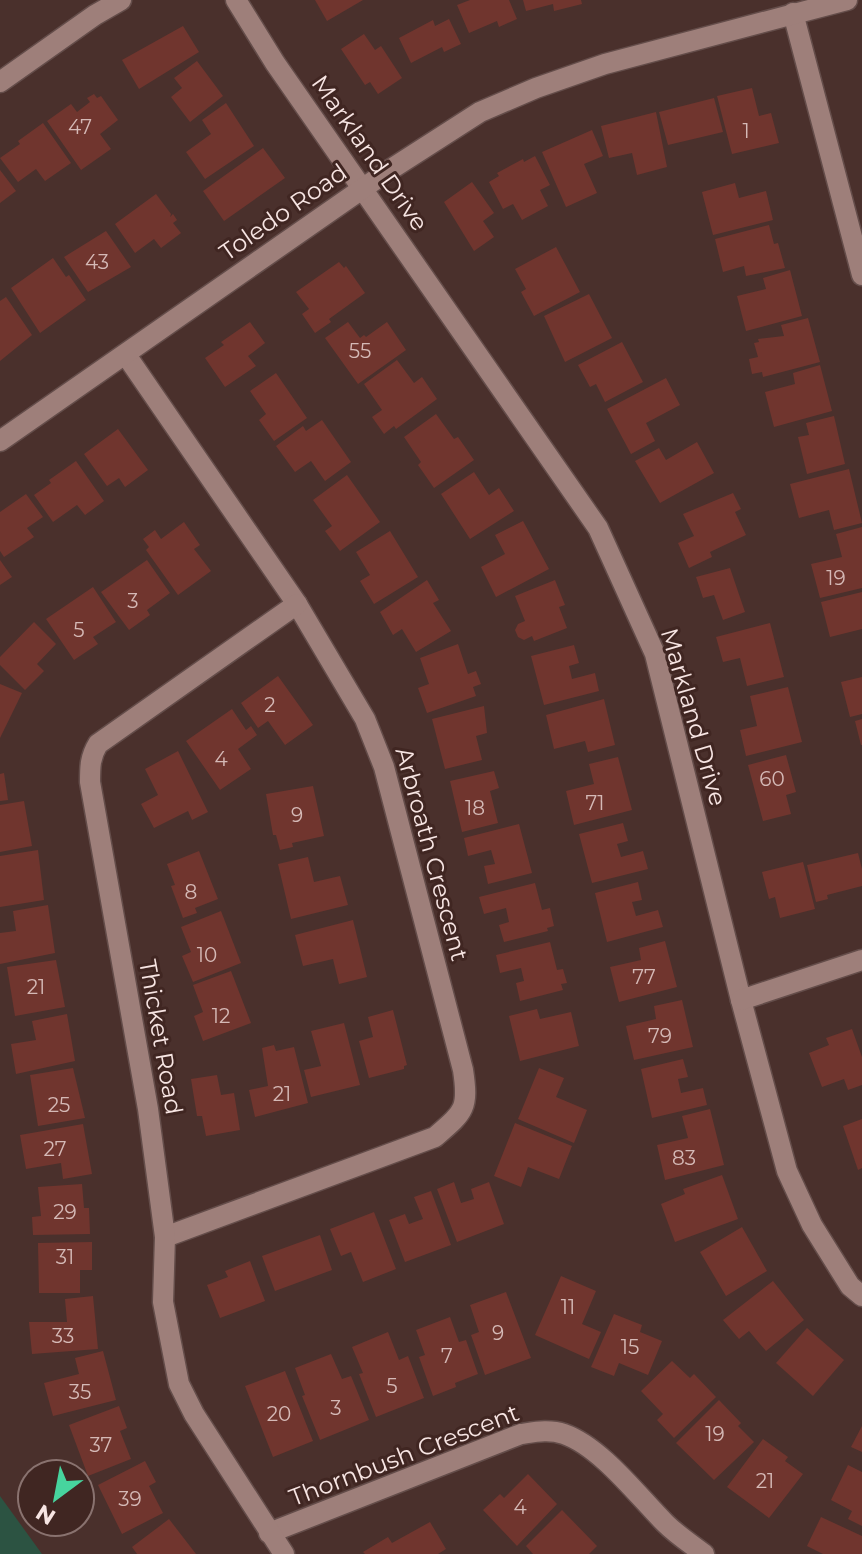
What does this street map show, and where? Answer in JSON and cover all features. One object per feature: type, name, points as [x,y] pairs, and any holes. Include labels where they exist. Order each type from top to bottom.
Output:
[{"type":"street","points":[[0,82],[121,0]]},
{"type":"street","name":"Markland Drive","points":[[236,0],[275,63],[598,528],[655,654],[787,1171],[812,1225],[850,1286],[862,1296]]},
{"type":"street","name":"Toledo Road","points":[[0,441],[363,188],[480,112],[605,64],[847,0]]},
{"type":"street","points":[[793,13],[862,275]]},
{"type":"street","name":"Arbroath Crescent","points":[[126,355],[297,604],[365,719],[384,767],[463,1070],[467,1096],[461,1112],[435,1137],[165,1237]]},
{"type":"street","name":"Thicket Road","points":[[284,1554],[194,1414],[179,1384],[163,1302],[165,1237],[148,1109],[90,782],[92,753],[98,744],[297,604]]},
{"type":"street","points":[[741,1000],[862,960]]},
{"type":"street","name":"Thornbush Crescent","points":[[269,1533],[521,1434],[545,1431],[564,1434],[587,1448],[669,1527],[704,1554]]},
{"type":"green space","points":[[0,1496],[16,1518],[16,1538],[30,1538],[42,1554],[0,1554]]},
{"type":"building","points":[[315,0],[363,0],[327,21]]},
{"type":"building","points":[[470,0],[509,0],[517,19],[499,27],[497,21],[469,33],[457,5]]},
{"type":"building","points":[[523,0],[581,0],[582,4],[554,11],[553,4],[526,11]]},
{"type":"building","points":[[449,19],[461,44],[444,52],[442,47],[411,63],[399,38],[433,20],[435,26]]},
{"type":"building","points":[[183,26],[199,52],[139,89],[122,60]]},
{"type":"building","points":[[364,34],[375,50],[381,46],[402,78],[378,94],[370,82],[365,85],[341,49]]},
{"type":"building","points":[[197,61],[223,96],[190,122],[171,97],[182,88],[174,78]]},
{"type":"building","points":[[752,88],[759,116],[771,113],[779,143],[732,154],[717,96]]},
{"type":"building","points":[[94,94],[97,98],[101,96],[118,120],[100,134],[111,149],[81,170],[47,121],[71,104],[77,112],[90,102],[87,98]]},
{"type":"building","points":[[714,98],[723,132],[668,145],[659,112]]},
{"type":"building","points":[[226,103],[254,146],[205,179],[186,152],[211,134],[202,120]]},
{"type":"building","points":[[656,112],[667,167],[637,175],[632,153],[609,158],[601,126]]},
{"type":"building","points":[[43,123],[71,163],[45,181],[36,169],[18,182],[0,158]]},
{"type":"building","points":[[592,130],[603,156],[584,164],[597,193],[566,207],[542,152]]},
{"type":"building","points":[[263,148],[285,178],[224,221],[203,191]]},
{"type":"building","points":[[535,156],[550,185],[540,190],[548,206],[522,220],[513,204],[503,209],[489,182],[499,176],[497,173]]},
{"type":"building","points":[[0,170],[16,191],[0,203]]},
{"type":"building","points":[[472,182],[494,213],[483,221],[494,237],[474,251],[444,202]]},
{"type":"building","points":[[735,183],[739,198],[766,191],[773,220],[713,235],[702,192]]},
{"type":"building","points":[[156,194],[171,214],[170,217],[173,214],[177,220],[173,223],[181,233],[161,248],[154,239],[135,253],[115,224]]},
{"type":"building","points":[[769,225],[785,268],[746,276],[744,266],[723,272],[715,239]]},
{"type":"building","points":[[106,231],[131,267],[88,292],[64,257]]},
{"type":"building","points":[[556,247],[580,292],[534,316],[521,292],[526,289],[515,269]]},
{"type":"building","points":[[53,258],[86,300],[40,333],[11,288]]},
{"type":"building","points":[[339,262],[344,268],[346,266],[365,293],[315,333],[302,314],[309,309],[296,292]]},
{"type":"building","points":[[790,270],[802,316],[746,331],[737,296],[766,289],[763,278]]},
{"type":"building","points":[[589,294],[612,338],[565,362],[544,316]]},
{"type":"building","points":[[6,297],[32,335],[0,361],[0,301]]},
{"type":"building","points":[[808,318],[820,362],[763,377],[762,372],[752,374],[749,359],[758,357],[754,343],[759,342],[758,339],[784,336],[781,325]]},
{"type":"building","points":[[250,322],[265,343],[248,356],[256,366],[225,387],[205,358],[224,345],[221,342]]},
{"type":"building","points":[[348,322],[360,338],[387,322],[406,350],[358,384],[325,338]]},
{"type":"building","points":[[622,342],[643,382],[605,402],[596,384],[590,387],[578,365]]},
{"type":"building","points":[[397,360],[414,383],[422,377],[437,399],[396,429],[394,426],[384,434],[372,417],[382,410],[364,384]]},
{"type":"building","points":[[820,365],[832,411],[774,427],[765,392],[795,384],[793,373]]},
{"type":"building","points":[[276,373],[307,418],[274,441],[259,420],[266,414],[250,391]]},
{"type":"building","points":[[666,378],[680,405],[646,423],[655,441],[631,454],[607,409]]},
{"type":"building","points":[[436,414],[474,460],[434,488],[404,437]]},
{"type":"building","points":[[834,416],[845,464],[807,474],[798,437],[809,435],[806,423]]},
{"type":"building","points":[[322,420],[351,462],[325,481],[311,461],[295,472],[276,446],[303,426],[306,431]]},
{"type":"building","points":[[118,429],[148,470],[125,487],[119,478],[107,486],[84,454]]},
{"type":"building","points":[[697,442],[714,473],[660,503],[635,461],[659,448],[666,460]]},
{"type":"building","points":[[76,461],[104,501],[85,515],[77,505],[53,522],[34,495]]},
{"type":"building","points":[[849,469],[862,523],[834,530],[829,510],[799,518],[790,484]]},
{"type":"building","points":[[474,472],[489,495],[499,488],[514,511],[470,539],[441,494]]},
{"type":"building","points":[[347,475],[380,522],[340,551],[325,531],[332,526],[313,500]]},
{"type":"building","points":[[733,493],[741,509],[735,512],[746,535],[710,552],[712,557],[689,568],[678,543],[694,536],[683,514]]},
{"type":"building","points":[[26,494],[43,517],[27,528],[34,537],[4,557],[0,551],[0,512]]},
{"type":"building","points":[[523,521],[549,569],[496,597],[481,567],[505,554],[495,535]]},
{"type":"building","points":[[184,522],[200,545],[194,549],[211,571],[178,595],[146,550],[149,547],[143,539],[155,530],[161,539]]},
{"type":"building","points":[[862,527],[862,588],[820,598],[811,564],[842,557],[836,534]]},
{"type":"building","points":[[390,531],[418,577],[374,604],[360,581],[370,575],[356,552]]},
{"type":"building","points":[[0,560],[12,577],[0,585]]},
{"type":"building","points":[[147,560],[170,593],[147,610],[150,615],[129,630],[101,592]]},
{"type":"building","points":[[730,568],[745,612],[723,620],[714,595],[703,598],[696,577]]},
{"type":"building","points":[[427,580],[439,600],[433,603],[451,631],[416,652],[402,629],[393,635],[380,612]]},
{"type":"building","points":[[555,580],[565,605],[559,607],[567,628],[534,641],[532,636],[524,640],[518,637],[515,630],[518,624],[525,621],[515,596]]},
{"type":"building","points":[[93,587],[116,622],[93,637],[98,644],[74,660],[46,619]]},
{"type":"building","points":[[862,592],[862,629],[830,637],[821,602]]},
{"type":"building","points":[[34,622],[56,644],[37,664],[44,671],[25,690],[0,665],[0,657]]},
{"type":"building","points":[[770,623],[784,677],[747,686],[740,658],[723,662],[716,637]]},
{"type":"building","points":[[458,644],[468,674],[476,671],[481,684],[473,687],[476,696],[427,713],[418,688],[429,684],[420,658]]},
{"type":"building","points":[[574,645],[579,663],[569,666],[572,679],[595,673],[599,691],[544,705],[531,656]]},
{"type":"building","points":[[278,676],[313,725],[285,745],[268,721],[258,728],[241,703]]},
{"type":"building","points":[[862,677],[862,714],[850,717],[841,682]]},
{"type":"building","points":[[0,684],[22,693],[0,738]]},
{"type":"building","points":[[788,687],[802,742],[746,756],[740,730],[757,726],[750,696]]},
{"type":"building","points":[[604,699],[615,745],[588,752],[585,741],[554,749],[546,715]]},
{"type":"building","points":[[484,706],[487,733],[476,736],[482,760],[445,769],[432,719]]},
{"type":"building","points":[[232,709],[246,730],[251,726],[257,735],[238,749],[251,769],[220,790],[186,741]]},
{"type":"building","points":[[862,719],[862,745],[861,745],[855,721]]},
{"type":"building","points":[[178,751],[208,812],[192,820],[188,811],[154,828],[141,804],[158,795],[145,769]]},
{"type":"building","points":[[786,755],[796,792],[786,795],[791,814],[763,821],[748,765]]},
{"type":"building","points":[[618,757],[632,810],[574,825],[566,791],[594,784],[589,764]]},
{"type":"building","points":[[494,771],[499,788],[490,791],[498,823],[462,832],[450,781]]},
{"type":"building","points":[[4,773],[8,800],[0,801],[0,774]]},
{"type":"building","points":[[313,786],[324,836],[292,843],[293,847],[280,850],[276,835],[273,835],[266,794]]},
{"type":"building","points":[[24,801],[32,846],[0,852],[0,805]]},
{"type":"building","points":[[623,823],[628,841],[617,844],[621,857],[643,851],[648,869],[592,883],[579,834]]},
{"type":"building","points":[[519,824],[532,873],[488,884],[484,866],[495,864],[491,850],[468,856],[464,838]]},
{"type":"building","points":[[38,850],[44,900],[0,907],[0,856]]},
{"type":"building","points":[[199,851],[218,899],[195,908],[197,913],[183,918],[171,886],[175,885],[167,864]]},
{"type":"building","points":[[858,853],[862,886],[827,895],[828,899],[816,902],[807,865]]},
{"type":"building","points":[[308,857],[314,882],[340,876],[348,905],[291,919],[278,864]]},
{"type":"building","points":[[803,862],[815,909],[780,918],[775,897],[769,899],[762,872]]},
{"type":"building","points":[[638,882],[642,900],[632,902],[636,916],[658,910],[663,927],[607,942],[595,893]]},
{"type":"building","points":[[535,883],[542,910],[550,908],[554,926],[547,928],[548,931],[504,942],[499,925],[509,922],[506,908],[484,914],[479,897]]},
{"type":"building","points":[[48,905],[55,953],[0,964],[0,933],[16,931],[13,911]]},
{"type":"building","points":[[221,911],[241,963],[193,982],[182,956],[191,952],[181,927]]},
{"type":"building","points":[[353,920],[367,977],[339,984],[333,959],[303,966],[295,935]]},
{"type":"building","points":[[665,941],[677,987],[619,1002],[610,967],[641,960],[639,948]]},
{"type":"building","points":[[550,942],[557,970],[563,969],[567,983],[561,984],[563,990],[520,1001],[516,983],[524,981],[521,968],[500,973],[496,955]]},
{"type":"building","points":[[56,960],[65,1007],[15,1016],[7,967]]},
{"type":"building","points":[[231,971],[251,1023],[203,1041],[194,1016],[203,1012],[193,985]]},
{"type":"building","points":[[682,1000],[693,1047],[634,1060],[626,1026],[656,1019],[654,1006]]},
{"type":"building","points":[[537,1009],[540,1019],[571,1012],[579,1046],[520,1061],[509,1016]]},
{"type":"building","points":[[393,1010],[407,1065],[404,1069],[369,1078],[359,1041],[373,1037],[368,1017]]},
{"type":"building","points":[[67,1014],[75,1061],[16,1074],[11,1044],[36,1040],[32,1021]]},
{"type":"building","points":[[344,1023],[360,1085],[311,1097],[304,1070],[321,1066],[311,1031]]},
{"type":"building","points":[[852,1029],[862,1057],[862,1085],[848,1090],[844,1079],[822,1087],[809,1053],[829,1045],[826,1038]]},
{"type":"building","points":[[274,1045],[276,1051],[294,1047],[308,1103],[255,1117],[249,1090],[268,1086],[262,1048]]},
{"type":"building","points":[[683,1059],[688,1077],[678,1079],[681,1093],[703,1088],[707,1105],[652,1118],[641,1069]]},
{"type":"building","points":[[73,1068],[85,1118],[38,1126],[30,1075]]},
{"type":"building","points":[[539,1068],[564,1078],[556,1097],[587,1110],[574,1143],[518,1119]]},
{"type":"building","points":[[217,1075],[221,1095],[234,1093],[240,1130],[206,1136],[202,1116],[197,1116],[191,1079]]},
{"type":"building","points":[[710,1109],[724,1165],[665,1180],[657,1145],[688,1138],[682,1116]]},
{"type":"building","points":[[862,1119],[862,1168],[858,1170],[843,1126]]},
{"type":"building","points":[[515,1123],[572,1146],[559,1179],[528,1167],[521,1187],[494,1176]]},
{"type":"building","points":[[83,1124],[92,1174],[63,1179],[61,1163],[26,1169],[20,1135]]},
{"type":"building","points":[[722,1175],[738,1219],[675,1242],[661,1204],[685,1194],[683,1189]]},
{"type":"building","points":[[454,1182],[461,1203],[474,1199],[471,1189],[489,1182],[504,1224],[457,1242],[437,1189]]},
{"type":"building","points":[[82,1184],[84,1208],[89,1208],[90,1234],[33,1235],[32,1217],[41,1216],[38,1187]]},
{"type":"building","points":[[431,1191],[451,1245],[405,1262],[389,1220],[405,1214],[409,1224],[423,1219],[414,1197]]},
{"type":"building","points":[[374,1212],[396,1269],[363,1282],[351,1252],[341,1256],[330,1229]]},
{"type":"building","points":[[742,1227],[767,1271],[726,1296],[700,1252]]},
{"type":"building","points":[[320,1235],[332,1270],[275,1291],[262,1256]]},
{"type":"building","points":[[92,1242],[92,1270],[80,1270],[80,1293],[39,1293],[38,1243]]},
{"type":"building","points":[[250,1261],[265,1301],[220,1318],[207,1285],[228,1277],[225,1271]]},
{"type":"building","points":[[561,1276],[596,1291],[582,1324],[601,1332],[589,1359],[535,1335]]},
{"type":"building","points":[[773,1281],[804,1320],[766,1351],[749,1331],[739,1339],[723,1320]]},
{"type":"building","points":[[506,1292],[531,1358],[485,1375],[471,1335],[479,1332],[470,1305]]},
{"type":"building","points":[[93,1296],[98,1349],[32,1354],[29,1322],[67,1322],[65,1299]]},
{"type":"building","points":[[614,1314],[642,1325],[640,1332],[662,1341],[648,1375],[619,1363],[614,1376],[591,1367]]},
{"type":"building","points":[[450,1317],[459,1342],[466,1340],[478,1374],[433,1396],[419,1357],[425,1355],[416,1330]]},
{"type":"building","points":[[807,1328],[844,1360],[813,1396],[776,1363]]},
{"type":"building","points":[[388,1332],[399,1360],[408,1356],[424,1398],[376,1417],[352,1347]]},
{"type":"building","points":[[103,1351],[116,1400],[53,1416],[44,1383],[79,1374],[75,1358]]},
{"type":"building","points":[[331,1354],[342,1379],[351,1376],[369,1420],[320,1440],[302,1396],[305,1395],[295,1368]]},
{"type":"building","points":[[672,1361],[690,1378],[694,1374],[716,1397],[674,1438],[657,1420],[663,1414],[641,1391]]},
{"type":"building","points":[[285,1371],[313,1441],[273,1457],[245,1386]]},
{"type":"building","points":[[719,1400],[754,1442],[714,1480],[676,1443]]},
{"type":"building","points":[[119,1406],[127,1428],[120,1431],[131,1459],[96,1473],[96,1458],[81,1458],[69,1425]]},
{"type":"building","points":[[862,1426],[862,1452],[851,1447]]},
{"type":"building","points":[[763,1439],[788,1457],[785,1461],[803,1474],[769,1518],[727,1487]]},
{"type":"building","points":[[145,1461],[156,1482],[149,1486],[163,1513],[122,1534],[98,1485]]},
{"type":"building","points":[[848,1465],[862,1472],[862,1526],[848,1519],[852,1511],[831,1500]]},
{"type":"building","points":[[528,1474],[557,1504],[517,1546],[483,1510],[500,1494],[504,1498]]},
{"type":"building","points":[[562,1510],[597,1546],[589,1554],[533,1554],[526,1546]]},
{"type":"building","points":[[821,1517],[862,1536],[862,1554],[823,1554],[807,1546]]},
{"type":"building","points":[[169,1519],[196,1554],[137,1554],[132,1547]]},
{"type":"building","points":[[430,1522],[446,1549],[438,1554],[363,1552],[388,1537],[392,1543]]}]
